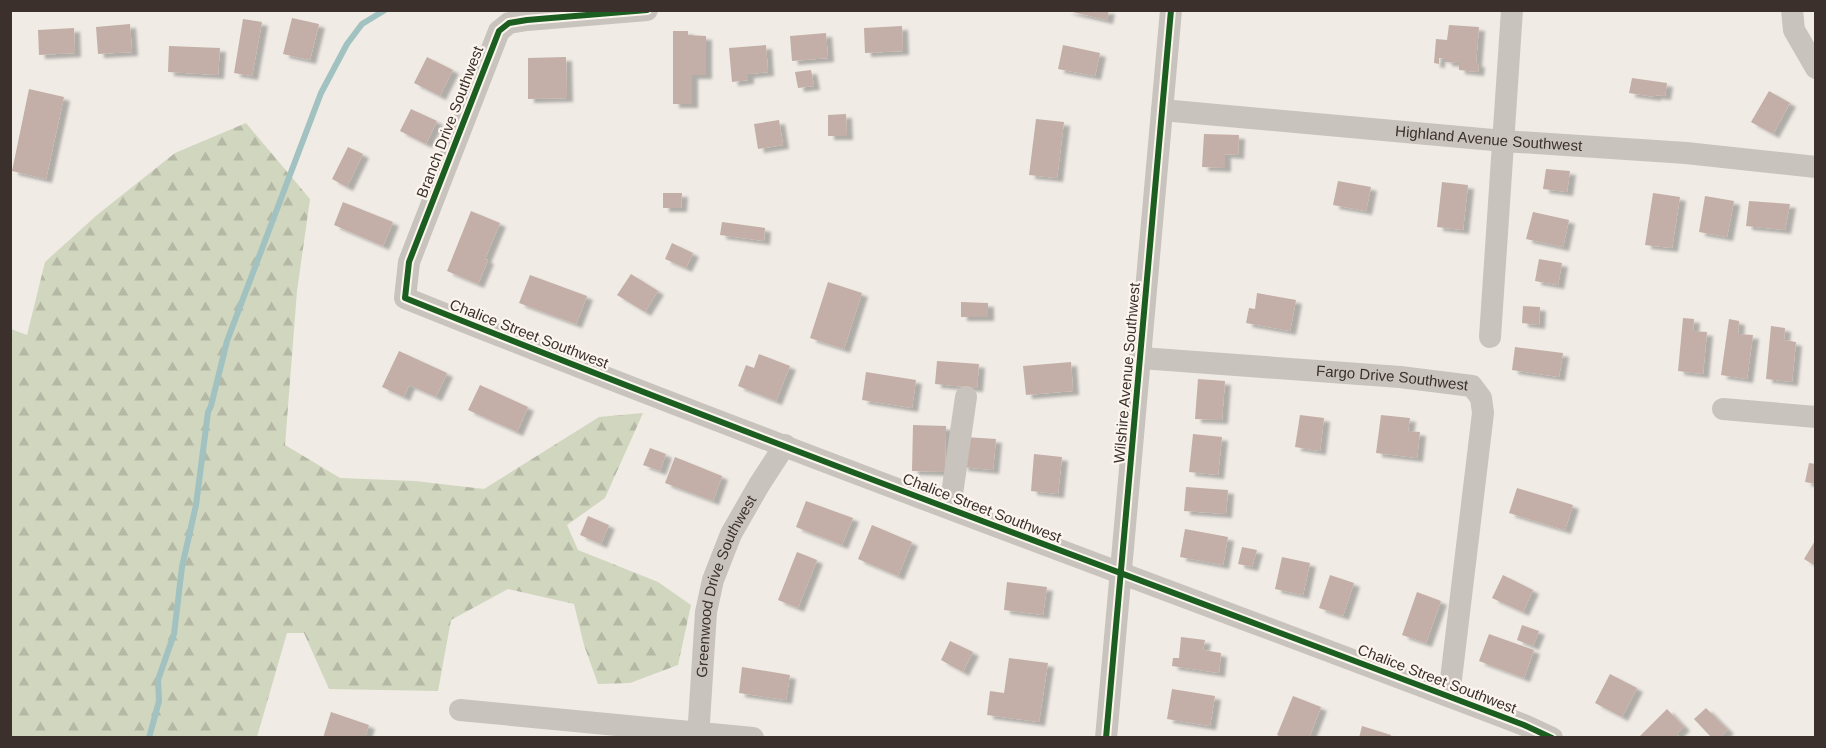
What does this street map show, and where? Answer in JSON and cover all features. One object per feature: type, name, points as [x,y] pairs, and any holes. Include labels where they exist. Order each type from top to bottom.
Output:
[{"type":"street","name":"Branch Drive Southwest","points":[[405,298],[409,262],[499,31],[509,23],[526,20],[647,10]]},
{"type":"street","name":"Wilshire Avenue Southwest","points":[[1106,738],[1171,10]]},
{"type":"street","points":[[1490,336],[1512,10]]},
{"type":"street","points":[[1792,10],[1794,30],[1815,68]]},
{"type":"street","name":"Highland Avenue Southwest","points":[[1162,110],[1504,141],[1686,153],[1815,168]]},
{"type":"street","name":"Chalice Street Southwest","points":[[405,298],[537,351],[1120,574],[1449,696],[1552,738]]},
{"type":"street","name":"Fargo Drive Southwest","points":[[1141,358],[1400,377],[1472,386],[1481,398],[1483,412],[1449,696]]},
{"type":"street","points":[[950,508],[966,398]]},
{"type":"street","points":[[1723,409],[1815,417]]},
{"type":"street","name":"Greenwood Drive Southwest","points":[[698,735],[706,612],[713,580],[731,534],[785,445]]},
{"type":"street","points":[[460,710],[698,735],[753,738]]},
{"type":"green space","points":[[246,123],[310,199],[297,291],[285,445],[340,478],[415,481],[484,489],[599,417],[643,413],[605,498],[567,525],[578,550],[658,582],[691,605],[678,665],[630,683],[598,684],[584,645],[574,604],[508,589],[451,620],[438,691],[329,689],[304,633],[287,633],[257,737],[11,737],[11,329],[27,335],[45,262],[97,215],[175,153]]},
{"type":"building","points":[[1064,10],[1109,10],[1107,20]]},
{"type":"building","points":[[292,18],[319,24],[310,60],[283,54]]},
{"type":"building","points":[[243,19],[262,22],[252,76],[234,73]]},
{"type":"building","points":[[130,24],[132,52],[98,54],[96,27]]},
{"type":"building","points":[[1449,25],[1479,27],[1476,63],[1479,63],[1478,72],[1459,70],[1459,63],[1446,62],[1446,59],[1439,58],[1439,64],[1434,63],[1436,39],[1447,40]]},
{"type":"building","points":[[902,26],[903,51],[865,53],[864,28]]},
{"type":"building","points":[[74,28],[75,53],[39,55],[38,30]]},
{"type":"building","points":[[673,31],[688,31],[688,35],[706,36],[706,75],[692,75],[692,104],[673,104]]},
{"type":"building","points":[[826,33],[828,58],[792,61],[790,36]]},
{"type":"building","points":[[766,45],[768,72],[748,74],[748,80],[732,82],[729,48]]},
{"type":"building","points":[[1063,45],[1100,53],[1095,76],[1058,69]]},
{"type":"building","points":[[169,46],[220,48],[218,75],[168,72]]},
{"type":"building","points":[[427,57],[453,70],[440,96],[414,83]]},
{"type":"building","points":[[566,57],[567,98],[528,99],[528,58]]},
{"type":"building","points":[[811,70],[814,86],[798,88],[795,72]]},
{"type":"building","points":[[1632,78],[1667,83],[1665,96],[1655,95],[1655,97],[1629,93]]},
{"type":"building","points":[[29,89],[64,97],[46,179],[12,171]]},
{"type":"building","points":[[1769,91],[1790,103],[1773,134],[1751,122]]},
{"type":"building","points":[[411,109],[437,121],[426,144],[400,131]]},
{"type":"building","points":[[846,114],[847,136],[828,136],[828,115]]},
{"type":"building","points":[[1036,119],[1064,122],[1057,178],[1029,175]]},
{"type":"building","points":[[779,120],[783,145],[758,149],[754,124]]},
{"type":"building","points":[[1204,134],[1239,135],[1238,155],[1225,154],[1225,168],[1202,167]]},
{"type":"building","points":[[348,147],[363,154],[347,187],[332,179]]},
{"type":"building","points":[[1546,169],[1570,171],[1567,192],[1543,189]]},
{"type":"building","points":[[1338,181],[1371,187],[1366,211],[1333,205]]},
{"type":"building","points":[[1442,182],[1468,185],[1463,230],[1437,227]]},
{"type":"building","points":[[663,193],[682,193],[681,208],[663,208]]},
{"type":"building","points":[[1653,193],[1680,197],[1672,248],[1645,245]]},
{"type":"building","points":[[1705,196],[1734,201],[1727,237],[1699,232]]},
{"type":"building","points":[[1749,201],[1790,204],[1785,230],[1746,226]]},
{"type":"building","points":[[343,202],[393,222],[383,246],[334,225]]},
{"type":"building","points":[[471,211],[500,223],[485,259],[488,260],[478,284],[447,271]]},
{"type":"building","points":[[1533,212],[1569,220],[1563,247],[1526,239]]},
{"type":"building","points":[[722,222],[765,228],[764,241],[720,235]]},
{"type":"building","points":[[672,243],[693,253],[686,268],[665,259]]},
{"type":"building","points":[[1539,259],[1562,263],[1558,285],[1535,281]]},
{"type":"building","points":[[631,274],[658,291],[645,312],[617,295]]},
{"type":"building","points":[[530,275],[587,296],[576,324],[519,303]]},
{"type":"building","points":[[828,282],[862,293],[844,349],[810,338]]},
{"type":"building","points":[[1257,293],[1296,300],[1290,331],[1246,323],[1249,308],[1255,309]]},
{"type":"building","points":[[961,302],[988,303],[988,317],[961,317]]},
{"type":"building","points":[[1523,306],[1540,307],[1539,325],[1522,323]]},
{"type":"building","points":[[1683,318],[1694,319],[1693,331],[1707,332],[1703,374],[1678,371]]},
{"type":"building","points":[[1729,319],[1739,321],[1738,334],[1753,335],[1747,379],[1721,375]]},
{"type":"building","points":[[1771,326],[1785,328],[1784,340],[1796,342],[1792,382],[1766,379]]},
{"type":"building","points":[[1515,347],[1563,353],[1559,377],[1512,370]]},
{"type":"building","points":[[399,351],[447,373],[436,397],[409,385],[404,397],[382,387]]},
{"type":"building","points":[[759,354],[790,366],[776,401],[738,386],[746,365],[754,368]]},
{"type":"building","points":[[937,361],[979,364],[977,388],[935,384]]},
{"type":"building","points":[[1071,362],[1073,391],[1026,395],[1023,366]]},
{"type":"building","points":[[866,372],[916,380],[912,408],[862,400]]},
{"type":"building","points":[[1198,379],[1225,381],[1222,420],[1195,419]]},
{"type":"building","points":[[480,385],[528,407],[517,432],[468,410]]},
{"type":"building","points":[[1300,415],[1324,418],[1320,451],[1295,447]]},
{"type":"building","points":[[1381,415],[1410,418],[1408,431],[1420,432],[1417,458],[1376,453]]},
{"type":"building","points":[[913,425],[946,426],[945,472],[912,471]]},
{"type":"building","points":[[1193,434],[1222,437],[1218,475],[1189,472]]},
{"type":"building","points":[[965,437],[996,439],[993,470],[962,467]]},
{"type":"building","points":[[650,448],[666,454],[660,471],[643,465]]},
{"type":"building","points":[[1034,454],[1062,457],[1058,494],[1031,491]]},
{"type":"building","points":[[675,457],[722,476],[713,501],[665,483]]},
{"type":"building","points":[[1809,463],[1816,464],[1816,484],[1805,482]]},
{"type":"building","points":[[1186,487],[1228,490],[1226,514],[1184,511]]},
{"type":"building","points":[[1517,488],[1573,505],[1565,530],[1509,513]]},
{"type":"building","points":[[806,501],[853,518],[842,545],[796,527]]},
{"type":"building","points":[[588,516],[609,525],[601,544],[580,535]]},
{"type":"building","points":[[872,525],[912,542],[898,576],[858,559]]},
{"type":"building","points":[[1185,529],[1228,537],[1223,565],[1180,557]]},
{"type":"building","points":[[1816,539],[1816,563],[1814,565],[1804,559]]},
{"type":"building","points":[[1242,547],[1257,550],[1252,567],[1238,564]]},
{"type":"building","points":[[797,552],[817,560],[798,608],[778,600]]},
{"type":"building","points":[[1282,557],[1310,563],[1303,595],[1275,589]]},
{"type":"building","points":[[1330,575],[1354,583],[1343,616],[1319,608]]},
{"type":"building","points":[[1503,575],[1533,590],[1523,612],[1492,598]]},
{"type":"building","points":[[1007,582],[1047,587],[1043,615],[1004,610]]},
{"type":"building","points":[[1417,592],[1441,601],[1426,643],[1402,635]]},
{"type":"building","points":[[1522,625],[1539,631],[1533,646],[1517,640]]},
{"type":"building","points":[[1489,634],[1534,650],[1524,678],[1479,661]]},
{"type":"building","points":[[1181,637],[1205,640],[1203,650],[1221,653],[1219,673],[1172,666],[1173,658],[1179,658]]},
{"type":"building","points":[[950,641],[973,652],[963,672],[941,660]]},
{"type":"building","points":[[1009,658],[1048,663],[1039,722],[987,715],[990,691],[1004,693]]},
{"type":"building","points":[[742,667],[790,675],[786,700],[739,693]]},
{"type":"building","points":[[1610,674],[1637,688],[1622,717],[1595,703]]},
{"type":"building","points":[[1172,689],[1215,696],[1210,726],[1167,719]]},
{"type":"building","points":[[1293,696],[1321,707],[1309,738],[1284,738],[1277,735]]},
{"type":"building","points":[[1706,708],[1728,730],[1720,738],[1712,738],[1694,719]]},
{"type":"building","points":[[1667,709],[1684,727],[1677,734],[1680,738],[1638,738]]},
{"type":"building","points":[[331,712],[369,725],[365,738],[323,738]]},
{"type":"building","points":[[1362,726],[1391,735],[1390,738],[1359,738]]},
{"type":"waterway","points":[[149,738],[159,701],[158,680],[174,634],[182,567],[196,505],[208,412],[227,341],[321,93],[347,44],[362,24],[385,10]]},
{"type":"cycle path","points":[[647,10],[527,20],[509,23],[499,31],[409,262],[405,298],[684,408],[1524,725],[1552,738]]},
{"type":"cycle path","points":[[1106,738],[1171,10]]}]
